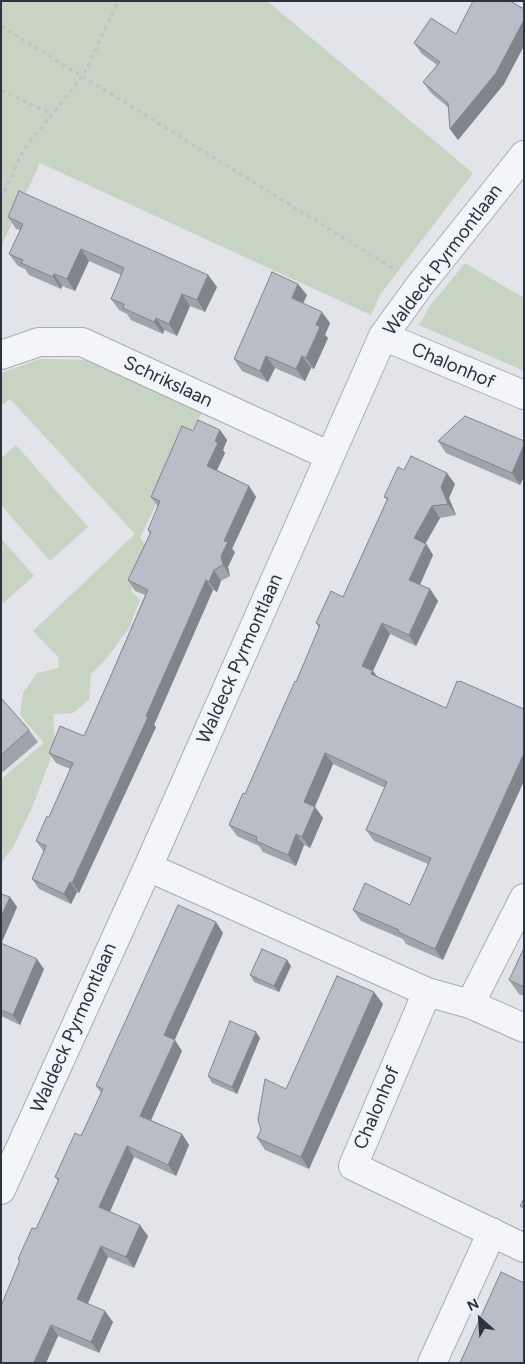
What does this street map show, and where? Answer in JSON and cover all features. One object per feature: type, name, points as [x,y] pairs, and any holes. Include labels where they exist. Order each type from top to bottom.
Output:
[{"type":"street","name":"Waldeck Pyrmontlaan","points":[[1,1190],[148,867],[383,336],[420,286],[524,155]]},
{"type":"street","name":"Chalonhof","points":[[383,336],[524,395]]},
{"type":"street","name":"Schrikslaan","points":[[1,355],[39,342],[82,342],[330,456]]},
{"type":"street","points":[[148,867],[427,992],[470,1004],[524,1028]]},
{"type":"street","points":[[470,1004],[524,898]]},
{"type":"street","name":"Chalonhof","points":[[427,992],[353,1166],[524,1248]]},
{"type":"street","points":[[432,1363],[492,1232]]},
{"type":"path","points":[[1,199],[24,149],[83,76],[118,1]]},
{"type":"path","points":[[1,26],[420,286]]},
{"type":"path","points":[[1,90],[52,114]]},
{"type":"green space","points":[[1,1],[267,1],[473,173],[380,295],[371,315],[40,163],[1,247]]},
{"type":"green space","points":[[465,263],[524,298],[524,371],[419,325],[430,306]]},
{"type":"green space","points":[[40,359],[89,360],[205,408],[190,433],[140,538],[149,548],[131,591],[140,600],[129,628],[106,659],[91,674],[89,700],[73,713],[53,714],[55,742],[50,760],[32,808],[13,847],[1,863],[1,779],[44,743],[20,715],[23,693],[37,673],[59,668],[58,657],[33,631],[135,534],[10,399],[1,406],[1,373]]},
{"type":"green space","points":[[16,445],[88,527],[50,561],[1,505],[1,458]]},
{"type":"green space","points":[[1,538],[34,576],[1,605]]},
{"type":"building","points":[[473,1],[510,1],[524,9],[524,20],[496,73],[450,129],[448,103],[423,82],[440,62],[414,43],[431,18],[456,34]]},
{"type":"building","points":[[19,191],[208,275],[197,300],[182,294],[169,324],[156,318],[154,322],[123,308],[124,304],[111,299],[124,268],[81,249],[67,279],[54,274],[53,277],[21,263],[23,260],[9,254],[23,224],[8,217]]},
{"type":"building","points":[[272,272],[298,284],[292,298],[322,312],[316,325],[320,327],[306,358],[302,356],[296,369],[266,356],[260,371],[234,359]]},
{"type":"building","points":[[465,416],[524,441],[512,473],[438,441]]},
{"type":"building","points":[[198,420],[220,430],[215,441],[218,443],[207,466],[249,486],[224,541],[228,542],[221,556],[223,565],[214,570],[209,582],[206,580],[146,716],[148,717],[72,883],[70,882],[64,894],[32,879],[46,846],[36,841],[73,763],[49,753],[60,726],[84,736],[148,590],[128,580],[151,532],[148,530],[160,501],[151,497],[182,426],[193,431]]},
{"type":"building","points":[[411,456],[447,473],[441,487],[448,504],[432,506],[414,538],[426,544],[409,580],[430,589],[409,635],[382,623],[362,666],[373,671],[371,674],[446,708],[457,681],[460,681],[524,709],[524,753],[435,949],[398,932],[399,930],[353,910],[365,883],[410,905],[431,858],[366,830],[387,782],[325,753],[304,802],[315,807],[302,837],[296,834],[288,855],[256,841],[257,837],[229,825],[296,682],[320,625],[316,623],[331,591],[343,597],[388,498],[384,497],[398,467],[404,470]]},
{"type":"building","points":[[1,698],[29,730],[1,755]]},
{"type":"building","points":[[1,894],[10,897],[1,917]]},
{"type":"building","points":[[178,905],[216,922],[164,1035],[175,1040],[140,1116],[182,1134],[168,1165],[127,1146],[99,1207],[140,1225],[126,1257],[101,1246],[77,1299],[105,1311],[91,1342],[51,1325],[35,1363],[1,1363],[1,1306],[20,1260],[18,1259],[32,1228],[36,1229],[59,1179],[55,1177],[75,1133],[81,1136],[103,1089],[96,1086]]},
{"type":"building","points":[[1,943],[37,959],[13,1015],[1,1010]]},
{"type":"building","points":[[524,948],[524,987],[509,980]]},
{"type":"building","points":[[262,949],[287,960],[274,986],[250,975]]},
{"type":"building","points":[[337,976],[374,992],[301,1157],[257,1138],[261,1130],[258,1120],[265,1079],[286,1089]]},
{"type":"building","points":[[230,1021],[256,1032],[232,1087],[208,1076]]},
{"type":"building","points":[[524,1198],[524,1208],[520,1206]]},
{"type":"building","points":[[501,1272],[524,1283],[524,1363],[460,1363]]}]
